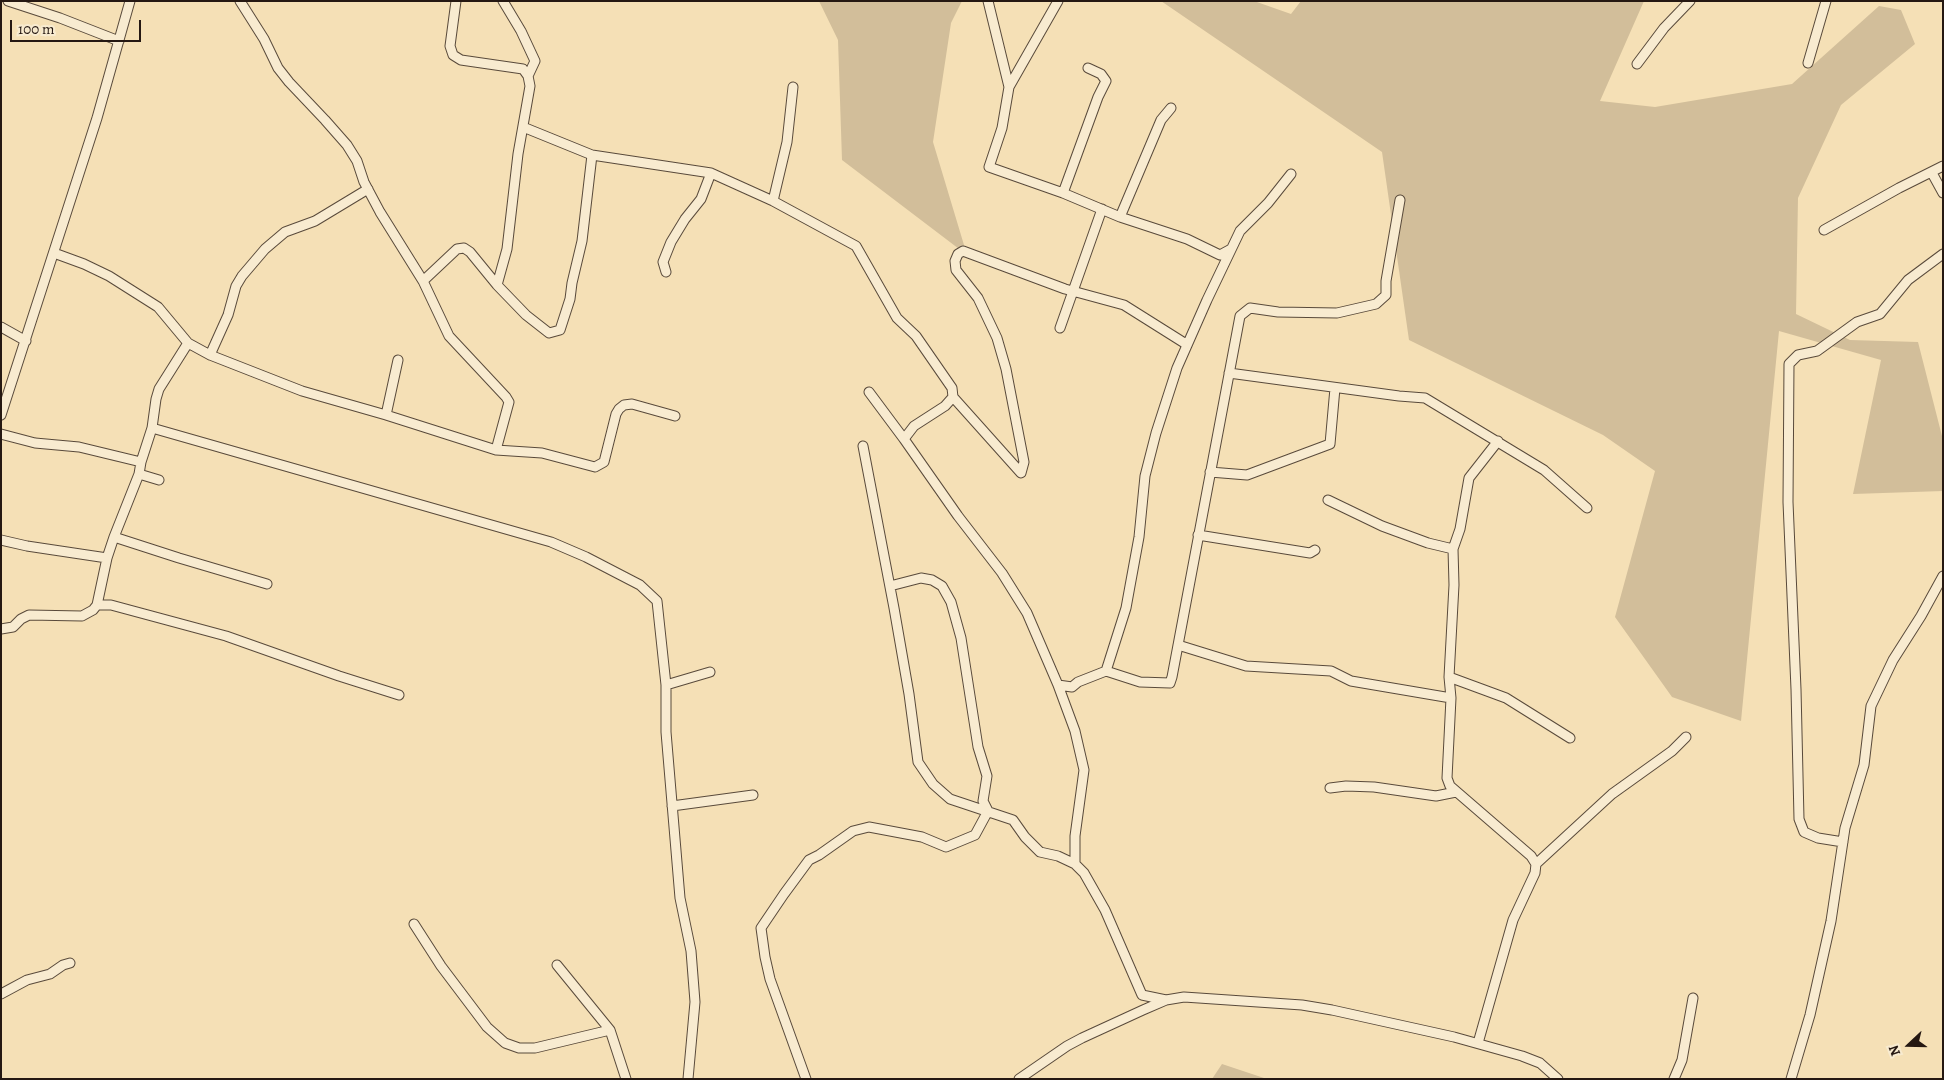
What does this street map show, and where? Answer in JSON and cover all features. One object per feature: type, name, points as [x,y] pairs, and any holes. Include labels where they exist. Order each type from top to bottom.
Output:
[{"type":"street","points":[[8,1],[60,18],[119,41]]},
{"type":"street","points":[[1,415],[97,118],[130,1]]},
{"type":"street","points":[[240,1],[264,39],[278,68],[326,120],[347,145],[357,161],[368,189],[423,281],[449,336],[506,397],[508,402],[496,450]]},
{"type":"street","points":[[456,1],[450,46],[453,55],[461,60],[523,69],[528,76],[530,86],[507,249],[497,285]]},
{"type":"street","points":[[503,1],[522,31],[535,61],[528,76]]},
{"type":"street","points":[[988,1],[1009,87]]},
{"type":"street","points":[[1058,1],[1009,87],[1002,128],[989,167],[1120,217],[1187,239],[1220,254],[1231,250]]},
{"type":"street","points":[[1637,64],[1664,28],[1690,1]]},
{"type":"street","points":[[1808,63],[1826,1]]},
{"type":"street","points":[[1063,194],[1106,81],[1101,74],[1088,68]]},
{"type":"street","points":[[774,201],[787,142],[793,87]]},
{"type":"street","points":[[1120,217],[1160,120],[1171,108]]},
{"type":"street","points":[[523,127],[592,155],[711,172],[774,201],[856,246],[897,318],[921,343],[952,388],[953,397],[1021,473],[1024,462],[1006,370],[997,338],[978,298],[956,270],[955,261],[958,254],[963,251],[1072,290],[1124,304],[1186,344]]},
{"type":"street","points":[[423,281],[458,249],[464,248],[526,316],[549,333],[560,330],[570,299],[582,241],[592,155]]},
{"type":"street","points":[[1824,230],[1943,166]]},
{"type":"street","points":[[666,272],[663,262],[671,242],[685,219],[701,199],[711,172]]},
{"type":"street","points":[[1932,173],[1943,193]]},
{"type":"street","points":[[1106,671],[1126,608],[1139,537],[1145,476],[1156,433],[1186,344],[1240,231],[1268,203],[1291,174]]},
{"type":"street","points":[[210,355],[228,315],[236,286],[265,249],[285,232],[315,221],[368,189]]},
{"type":"street","points":[[1058,685],[1072,687],[1078,682],[1106,671],[1140,682],[1170,683],[1240,316],[1250,308],[1278,312],[1336,313],[1376,304],[1386,295],[1386,281],[1400,200]]},
{"type":"street","points":[[1060,328],[1102,209]]},
{"type":"street","points":[[54,253],[109,276],[158,308],[188,343],[210,355],[302,391],[496,450],[542,453],[595,467],[604,462],[616,414],[618,409],[624,405],[632,404],[675,416]]},
{"type":"street","points":[[1843,842],[1818,838],[1804,832],[1799,819],[1797,715],[1788,502],[1789,364],[1798,355],[1817,351],[1857,322],[1880,314],[1908,280],[1943,254]]},
{"type":"street","points":[[1,327],[26,342]]},
{"type":"street","points":[[1,629],[13,627],[20,619],[29,615],[82,616],[94,610],[97,605],[107,558],[139,474],[152,428],[159,389],[188,343]]},
{"type":"street","points":[[386,415],[398,360]]},
{"type":"street","points":[[1229,373],[1425,398],[1544,470],[1587,508]]},
{"type":"street","points":[[1210,472],[1247,475],[1330,444],[1336,388]]},
{"type":"street","points":[[868,392],[1002,573],[1027,613],[1058,685],[1075,731],[1084,770],[1075,836],[1075,864]]},
{"type":"street","points":[[904,439],[914,426],[945,406],[953,397]]},
{"type":"street","points":[[152,428],[551,542],[586,557],[640,585],[657,600],[666,685],[665,716],[680,898],[691,951],[695,1002],[688,1079]]},
{"type":"street","points":[[1,434],[35,443],[80,447],[141,462]]},
{"type":"street","points":[[1478,1043],[1513,920],[1535,873],[1536,864],[1531,856],[1456,792],[1450,786],[1447,778],[1451,698],[1449,677],[1454,585],[1453,549],[1460,529],[1470,478],[1498,441]]},
{"type":"street","points":[[863,446],[909,694],[918,762],[933,784],[950,799],[1013,820],[1025,837],[1040,852],[1058,856],[1075,864],[1084,873],[1106,910],[1142,995],[1166,1000]]},
{"type":"street","points":[[139,474],[159,480]]},
{"type":"street","points":[[1328,500],[1382,526],[1428,543],[1453,549]]},
{"type":"street","points":[[1198,535],[1310,553],[1316,550]]},
{"type":"street","points":[[114,537],[267,584]]},
{"type":"street","points":[[1,540],[26,546],[107,558]]},
{"type":"street","points":[[1791,1079],[1810,1015],[1831,921],[1845,828],[1864,764],[1871,706],[1893,660],[1921,616],[1943,576]]},
{"type":"street","points":[[890,586],[921,578],[932,580],[942,586],[951,602],[961,638],[978,747],[987,776],[984,801],[988,811]]},
{"type":"street","points":[[97,605],[110,605],[226,636],[399,695]]},
{"type":"street","points":[[1178,645],[1246,666],[1331,672],[1351,681],[1451,698]]},
{"type":"street","points":[[666,685],[710,672]]},
{"type":"street","points":[[1449,677],[1506,698],[1570,738]]},
{"type":"street","points":[[1536,864],[1612,794],[1672,751],[1686,737]]},
{"type":"street","points":[[1330,788],[1346,786],[1374,787],[1436,796],[1456,792]]},
{"type":"street","points":[[672,806],[753,795]]},
{"type":"street","points":[[806,1079],[764,957],[761,928],[784,894],[809,860],[819,856],[854,831],[869,827],[922,837],[946,847],[975,835],[988,811]]},
{"type":"street","points":[[414,924],[441,966],[487,1027],[505,1043],[519,1048],[534,1048],[610,1030]]},
{"type":"street","points":[[1,994],[27,980],[50,974],[70,962]]},
{"type":"street","points":[[557,965],[610,1030],[626,1079]]},
{"type":"street","points":[[1019,1079],[1067,1046],[1166,1000],[1184,996],[1302,1005],[1478,1043],[1522,1056],[1540,1064],[1558,1079]]},
{"type":"street","points":[[1674,1079],[1682,1060],[1694,998]]},
{"type":"shaded area","points":[[819,1],[962,1],[951,23],[933,142],[967,255],[842,160],[838,40]]},
{"type":"shaded area","points":[[1161,1],[1254,1],[1291,14],[1301,1],[1644,1],[1600,101],[1655,107],[1792,84],[1879,6],[1901,10],[1915,44],[1841,105],[1798,198],[1796,314],[1850,340],[1918,342],[1943,440],[1943,491],[1853,494],[1881,360],[1779,331],[1741,721],[1672,697],[1615,617],[1655,471],[1603,435],[1409,340],[1382,152]]},
{"type":"shaded area","points":[[1222,1064],[1267,1079],[1212,1079]]}]
